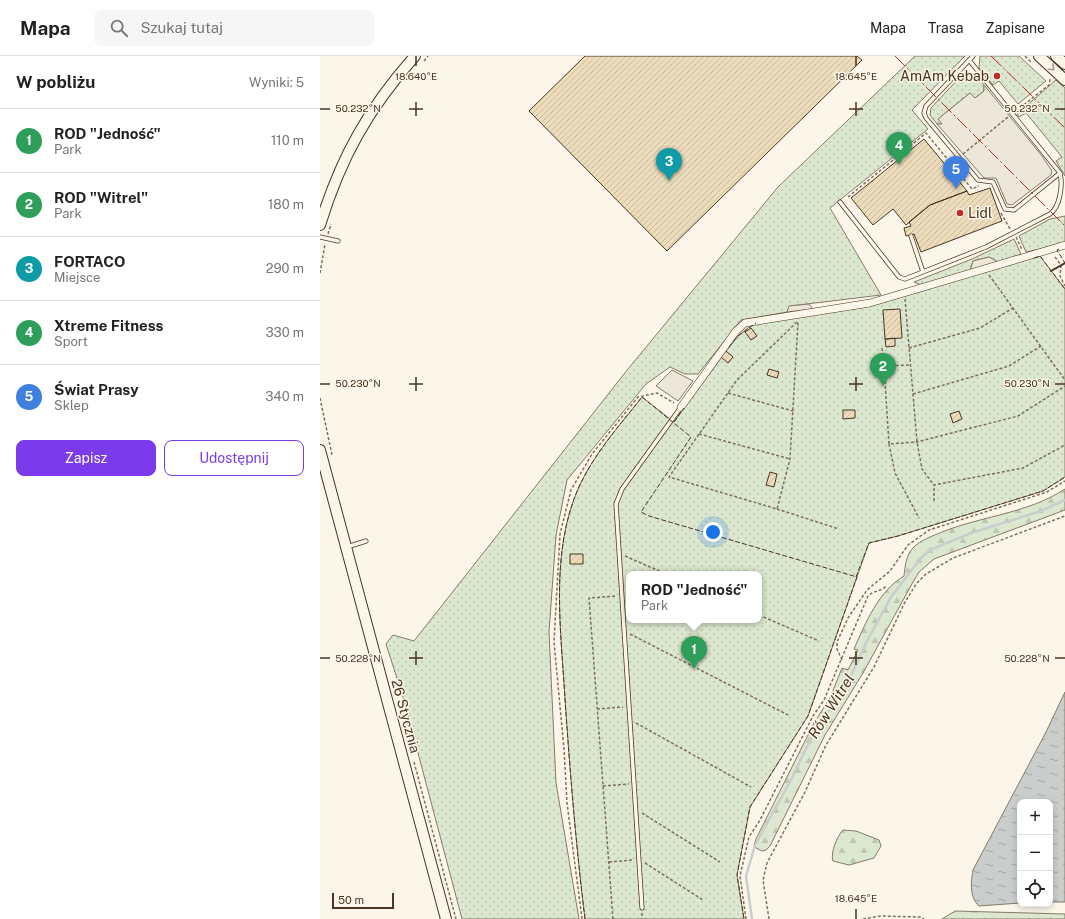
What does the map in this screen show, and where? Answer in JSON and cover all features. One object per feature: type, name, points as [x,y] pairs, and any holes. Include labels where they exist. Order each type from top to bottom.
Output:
[{"type":"street","points":[[1039,56],[1065,80]]},
{"type":"street","points":[[1056,56],[1065,64]]},
{"type":"street","points":[[320,225],[335,181],[360,129],[380,99],[419,59]]},
{"type":"street","points":[[681,407],[741,325],[749,322],[799,318],[852,307],[904,294],[1065,245]]},
{"type":"street","name":"26 Stycznia","points":[[320,450],[446,919]]},
{"type":"lane","points":[[973,56],[924,110],[926,118],[978,180],[993,182],[1005,209],[1014,210],[1060,173]]},
{"type":"lane","points":[[840,202],[899,277],[905,279],[1014,234],[1044,218],[1056,209],[1060,185],[1060,173],[969,60]]},
{"type":"lane","points":[[911,236],[923,272]]},
{"type":"lane","points":[[320,237],[338,241]]},
{"type":"lane","points":[[642,908],[615,516],[618,496],[681,407]]},
{"type":"lane","points":[[346,547],[366,541]]},
{"type":"path","points":[[419,59],[428,56]]},
{"type":"path","points":[[959,157],[1050,83]]},
{"type":"path","points":[[848,197],[926,133],[972,189],[985,184]]},
{"type":"path","points":[[998,206],[1005,223],[1014,234],[1025,257]]},
{"type":"path","points":[[320,273],[326,239],[331,224]]},
{"type":"path","points":[[1048,249],[1062,265],[1060,276],[1065,286]]},
{"type":"path","points":[[986,270],[1065,380]]},
{"type":"path","points":[[904,294],[917,442],[922,469],[934,485],[934,501]]},
{"type":"path","points":[[909,348],[980,328],[1013,308]]},
{"type":"path","points":[[799,318],[737,380],[669,477],[839,529]]},
{"type":"path","points":[[777,509],[790,459],[799,318]]},
{"type":"path","points":[[913,394],[1009,366],[1041,346]]},
{"type":"path","points":[[882,348],[889,444],[895,473],[919,518]]},
{"type":"path","points":[[884,366],[910,365]]},
{"type":"path","points":[[889,444],[917,442],[1018,416],[1065,386]]},
{"type":"path","points":[[582,919],[567,803],[564,749],[554,642],[561,523],[571,490],[582,470],[599,445],[638,397],[657,393],[681,407]]},
{"type":"path","points":[[728,393],[793,411]]},
{"type":"path","points":[[320,398],[332,458]]},
{"type":"path","points":[[699,434],[790,459]]},
{"type":"path","points":[[934,485],[1022,468],[1065,445]]},
{"type":"path","points":[[842,660],[837,649],[837,642],[848,618],[867,590],[890,571],[908,545],[929,530],[1046,492],[1065,481]]},
{"type":"path","points":[[769,919],[763,880],[767,863],[805,792],[826,745],[874,666],[904,604],[916,584],[926,574],[953,558],[1065,516]]},
{"type":"path","points":[[618,553],[659,571]]},
{"type":"path","points":[[746,919],[740,876],[749,838],[760,820],[813,716],[824,700],[868,596],[873,591],[882,590],[886,586]]},
{"type":"path","points":[[613,919],[589,598],[621,596]]},
{"type":"path","points":[[762,616],[819,641]]},
{"type":"path","points":[[623,630],[790,716]]},
{"type":"path","points":[[597,708],[628,706]]},
{"type":"path","points":[[629,719],[751,787]]},
{"type":"path","points":[[413,758],[456,919]]},
{"type":"path","points":[[603,786],[633,784]]},
{"type":"path","points":[[635,809],[720,862]]},
{"type":"path","points":[[609,862],[639,859],[703,900]]},
{"type":"path","points":[[864,919],[881,916],[920,917],[924,919]]},
{"type":"green space","points":[[915,56],[965,56],[912,110],[928,129],[830,208],[881,295],[790,306],[787,312],[741,320],[698,374],[685,374],[670,367],[646,384],[567,480],[556,535],[549,632],[556,783],[579,919],[462,919],[404,700],[386,644],[393,635],[414,641],[628,369],[778,187]]},
{"type":"green space","points":[[980,56],[1019,56],[1046,81],[1018,104],[999,81],[993,85],[979,68]]},
{"type":"green space","points":[[968,73],[975,74],[984,85],[984,91],[975,98],[970,93],[938,119],[943,124],[937,124],[930,115],[931,108],[962,75]]},
{"type":"green space","points":[[1056,80],[1065,88],[1065,176],[1056,161],[1062,157],[1026,113],[1019,117],[1017,114]]},
{"type":"green space","points":[[1065,216],[1065,244],[1026,252],[1019,236],[1050,219]]},
{"type":"green space","points":[[1014,239],[1021,254],[998,262],[989,257],[973,261],[970,271],[921,285],[914,282],[972,259]]},
{"type":"green space","points":[[1040,256],[1065,289],[1065,477],[1043,491],[898,536],[869,543],[808,716],[750,807],[737,875],[744,919],[585,919],[576,837],[561,646],[561,566],[569,514],[578,489],[591,464],[642,397],[674,422],[738,336],[754,323],[859,308]]},
{"type":"green space","points":[[1065,489],[1065,510],[934,559],[919,572],[863,673],[825,735],[770,846],[766,850],[762,851],[756,848],[754,845],[756,839],[814,723],[830,698],[842,668],[848,670],[858,650],[854,649],[868,618],[887,590],[904,576],[907,558],[913,548],[923,540],[942,532],[1036,504]]},
{"type":"green space","points":[[843,830],[856,831],[879,840],[881,846],[874,858],[849,865],[833,861],[832,854],[838,836]]},
{"type":"green space","points":[[955,911],[1065,914],[1065,919],[942,919]]},
{"type":"shaded area","points":[[984,85],[1042,156],[1052,171],[1051,175],[1012,205],[1007,204],[996,178],[984,178],[937,124],[942,124],[938,119],[970,93],[975,98],[984,91]]},
{"type":"shaded area","points":[[989,257],[998,262],[970,271],[973,261]]},
{"type":"shaded area","points":[[809,304],[813,309],[787,312],[789,306]]},
{"type":"shaded area","points":[[672,370],[693,381],[678,401],[656,386]]},
{"type":"water","points":[[1065,692],[1065,902],[1053,902],[1053,799],[1017,799],[1017,903],[979,906],[972,894],[971,884],[973,870],[1046,732]]},
{"type":"building","points":[[585,56],[857,56],[862,60],[667,251],[529,111]]},
{"type":"building","points":[[924,139],[967,191],[930,205],[906,225],[893,209],[873,225],[851,198]]},
{"type":"building","name":"Lidl","points":[[990,188],[1002,221],[921,252],[914,234],[906,236],[904,228],[911,226],[909,222],[930,205],[967,191],[969,195]]},
{"type":"building","points":[[900,309],[902,338],[885,339],[883,310]]},
{"type":"building","points":[[751,328],[757,336],[751,340],[745,332]]},
{"type":"building","points":[[895,338],[895,346],[886,347],[885,339]]},
{"type":"building","points":[[726,351],[733,357],[728,363],[721,357]]},
{"type":"building","points":[[769,369],[779,372],[777,378],[767,375]]},
{"type":"building","points":[[843,410],[855,410],[855,418],[843,419]]},
{"type":"building","points":[[959,411],[962,419],[953,423],[950,414]]},
{"type":"building","points":[[770,472],[777,474],[774,487],[766,485]]},
{"type":"building","points":[[570,554],[583,554],[583,564],[570,564]]},
{"type":"waterway","name":"Rów Witrel","points":[[752,919],[746,876],[755,845],[792,778],[817,726],[845,689],[866,643],[891,597],[921,558],[930,550],[971,533],[1041,511],[1065,500]]},
{"type":"fence","points":[[1059,249],[1057,250],[1065,263]]},
{"type":"fence","points":[[1034,258],[1040,256],[1065,289]]},
{"type":"fence","points":[[729,347],[738,336],[756,323]]},
{"type":"fence","points":[[585,919],[565,699],[560,619],[561,566],[569,514],[584,476],[599,453],[642,397],[691,437],[641,512],[649,516],[857,577],[808,716],[750,807],[737,875],[744,919]]},
{"type":"fence","points":[[674,422],[684,408]]},
{"type":"fence","points":[[856,577],[869,543],[898,536],[1043,491],[1065,477]]},
{"type":"wall","points":[[1051,271],[1065,263]]},
{"type":"power","points":[[895,56],[1065,226]]},
{"type":"power","points":[[991,56],[1065,128]]},
{"type":"place","name":"AmAm Kebab","points":[[997,76]]},
{"type":"place","name":"Xtreme Fitness","points":[[899,165]]},
{"type":"place","name":"FORTACO","points":[[669,181]]},
{"type":"place","name":"Świat Prasy","points":[[956,189]]},
{"type":"place","name":"Lidl","points":[[960,213]]},
{"type":"place","name":"ROD \"Witrel\"","points":[[883,386]]},
{"type":"place","name":"ROD \"Jedność\"","points":[[694,669]]}]
